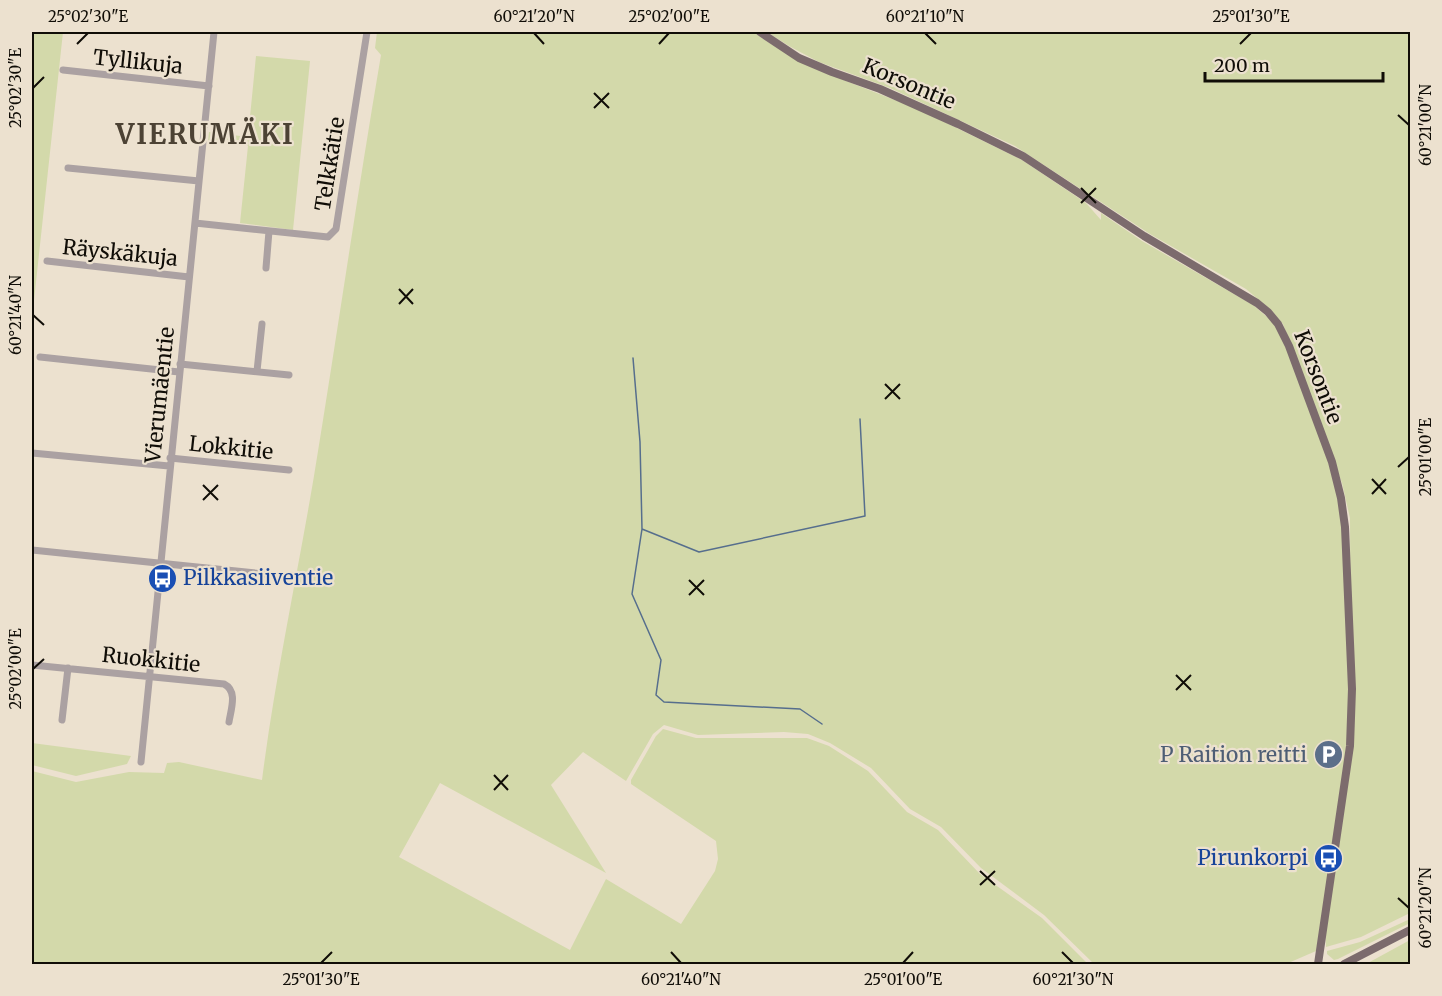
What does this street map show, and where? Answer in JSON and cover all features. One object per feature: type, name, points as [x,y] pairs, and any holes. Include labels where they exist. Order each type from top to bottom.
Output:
[{"type":"main road","name":"Korsontie","points":[[760,32],[799,58],[880,89],[1023,156],[1144,236],[1257,303],[1278,324],[1289,346],[1332,462],[1345,527],[1353,688],[1351,736],[1318,964]]},
{"type":"main road","points":[[1344,964],[1410,930]]},
{"type":"street","name":"Vierumäentie","points":[[141,762],[214,32]]},
{"type":"street","name":"Telkkätie","points":[[195,223],[328,237],[336,229],[367,32]]},
{"type":"street","name":"Tyllikuja","points":[[63,70],[209,86]]},
{"type":"street","points":[[68,168],[198,181]]},
{"type":"street","points":[[266,268],[269,231]]},
{"type":"street","name":"Räyskäkuja","points":[[47,261],[189,277]]},
{"type":"street","points":[[257,371],[262,324]]},
{"type":"street","points":[[40,357],[179,372]]},
{"type":"street","points":[[180,364],[289,375]]},
{"type":"street","name":"Lokkitie","points":[[32,453],[169,466]]},
{"type":"street","name":"Lokkitie","points":[[170,458],[289,470]]},
{"type":"street","points":[[32,550],[274,575]]},
{"type":"street","name":"Ruokkitie","points":[[32,665],[148,675],[229,686],[233,693],[228,722]]},
{"type":"street","points":[[62,720],[68,668]]},
{"type":"green space","points":[[32,32],[63,32],[32,319]]},
{"type":"green space","points":[[377,32],[753,32],[771,44],[846,81],[918,109],[1022,160],[1086,203],[1101,220],[1101,213],[1142,241],[1253,305],[1273,322],[1284,341],[1328,461],[1338,497],[1349,629],[1350,746],[1316,951],[1286,964],[1094,964],[1044,915],[981,868],[941,827],[910,809],[871,768],[830,743],[808,734],[784,732],[698,735],[664,725],[653,734],[626,781],[583,752],[551,785],[606,873],[440,783],[399,857],[570,950],[606,879],[681,924],[715,871],[718,859],[716,841],[631,784],[631,780],[656,736],[663,729],[696,738],[807,738],[829,746],[868,771],[907,812],[938,830],[980,874],[1042,918],[1088,964],[32,964],[32,771],[76,782],[129,772],[164,773],[167,763],[179,762],[262,780],[314,476],[381,55],[375,48]]},
{"type":"green space","points":[[767,32],[1410,32],[1410,913],[1361,937],[1326,947],[1325,926],[1351,746],[1350,518],[1342,483],[1283,324],[1272,311],[1246,289],[1150,234],[1015,146],[890,88],[819,62]]},
{"type":"green space","points":[[256,56],[310,61],[293,230],[240,223],[248,146],[208,141],[209,132],[248,137]]},
{"type":"green space","points":[[32,743],[131,756],[127,764],[76,776],[32,765]]},
{"type":"green space","points":[[1410,919],[1410,923],[1338,959],[1334,960],[1327,954],[1327,951],[1360,942]]},
{"type":"green space","points":[[1410,940],[1410,964],[1366,964]]},
{"type":"waterway","points":[[633,358],[640,442],[642,529],[632,594],[661,660],[656,695],[664,702],[800,709],[822,724]]},
{"type":"waterway","points":[[642,529],[699,552],[865,516],[860,419]]},
{"type":"place","name":"Pilkkasiiventie","points":[[162,578]]},
{"type":"place","name":"P Raition reitti","points":[[1328,755]]},
{"type":"place","name":"Pirunkorpi","points":[[1329,858]]},
{"type":"district","name":"VIERUMÄKI","points":[[205,135]]}]
